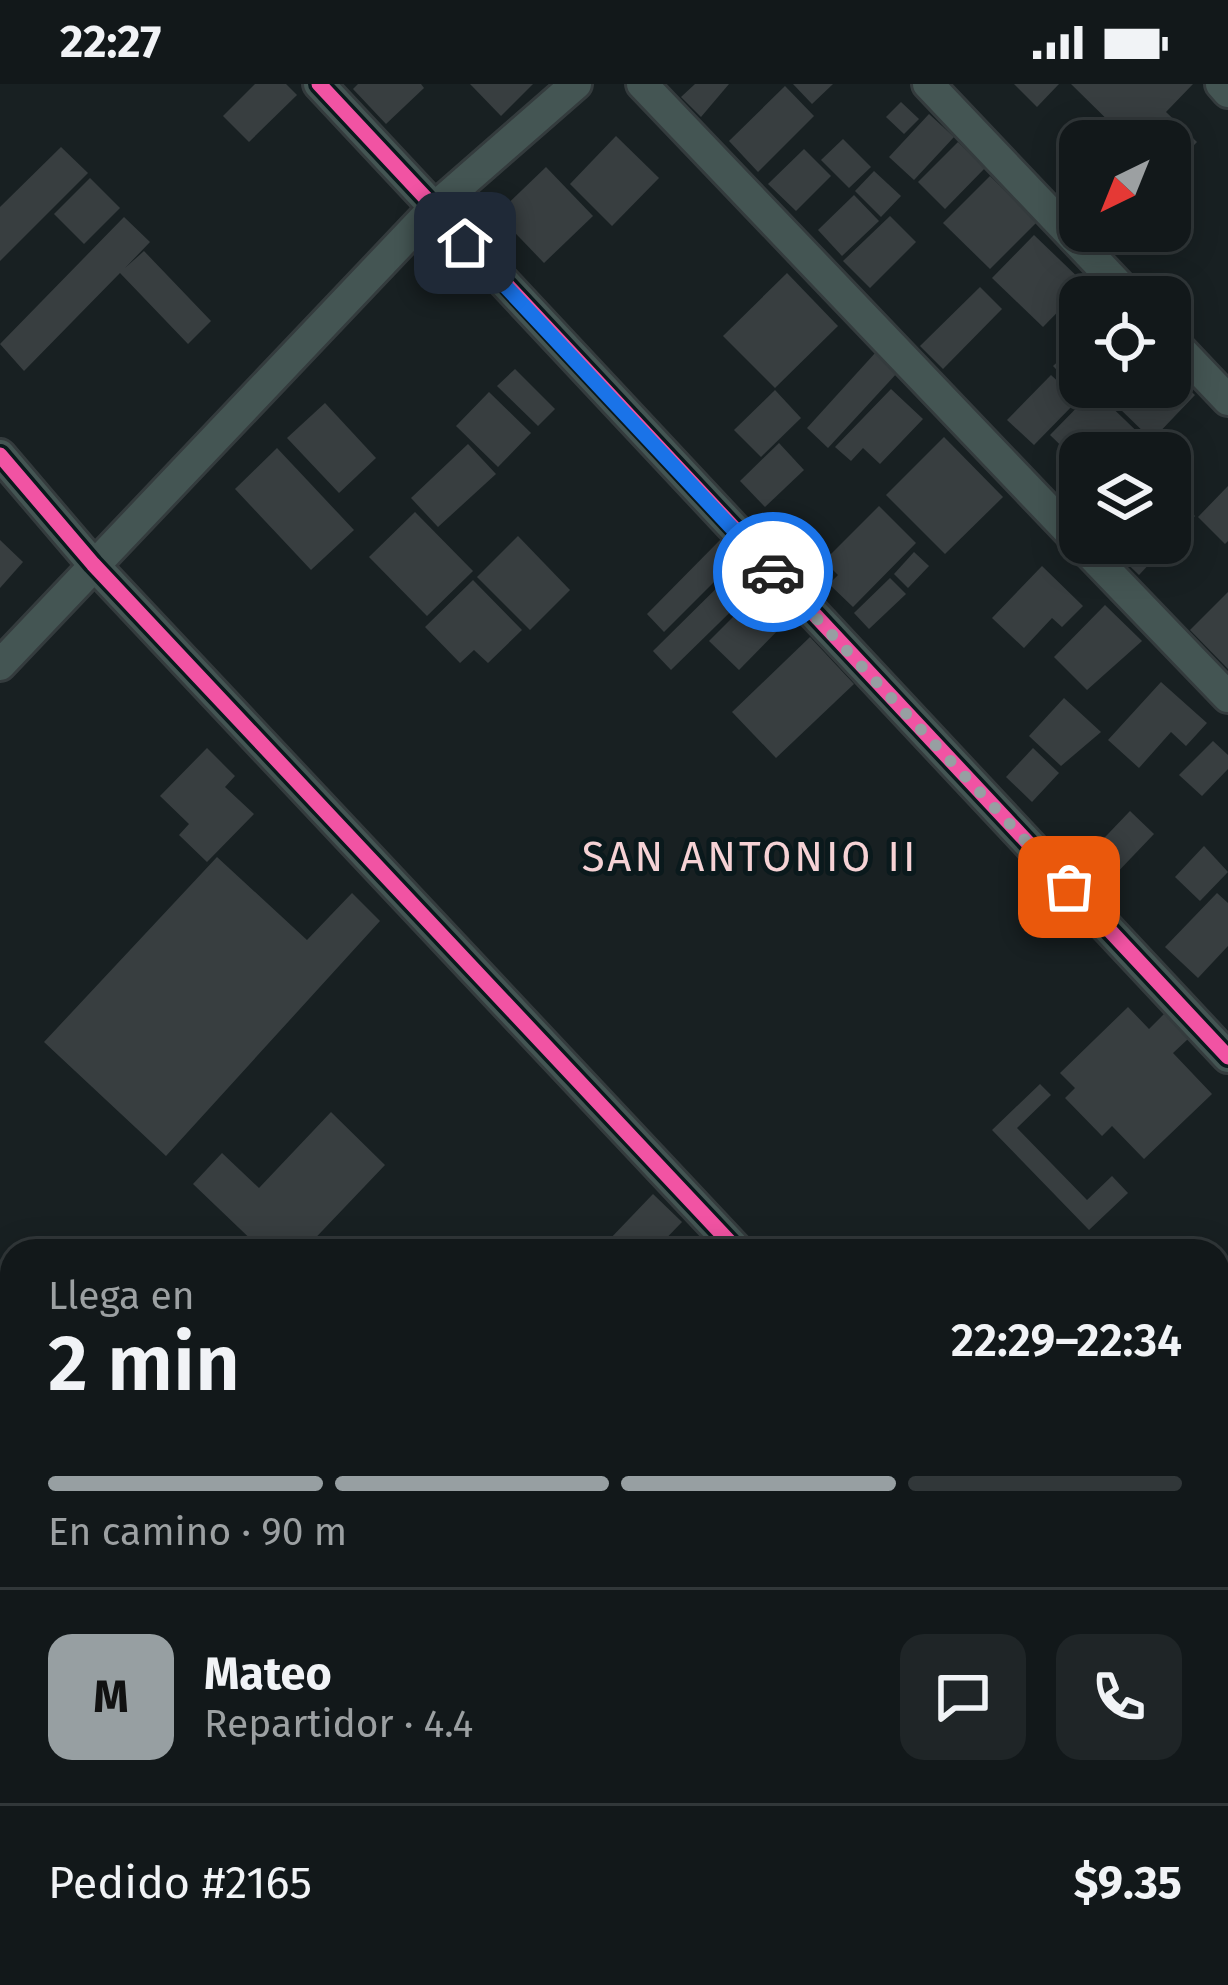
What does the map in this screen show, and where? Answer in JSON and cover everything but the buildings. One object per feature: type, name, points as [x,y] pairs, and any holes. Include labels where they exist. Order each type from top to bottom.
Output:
[{"type":"street","points":[[320,84],[1228,1057]]},
{"type":"street","points":[[0,665],[433,209],[576,84]]},
{"type":"street","points":[[641,84],[1059,521]]},
{"type":"street","points":[[928,84],[1110,276]]},
{"type":"street","points":[[1221,84],[1228,92]]},
{"type":"street","points":[[1191,361],[1228,400]]},
{"type":"street","points":[[0,455],[93,564],[727,1239]]},
{"type":"street","points":[[1100,564],[1228,698]]},
{"type":"cycle path","points":[[319,84],[1228,1057]]},
{"type":"cycle path","points":[[0,455],[93,564],[727,1239]]},
{"type":"way so far","points":[[773,572],[1069,887]]},
{"type":"district","name":"SAN ANTONIO II","points":[[750,856]]},
{"type":"route","points":[[465,243],[773,572]]}]
